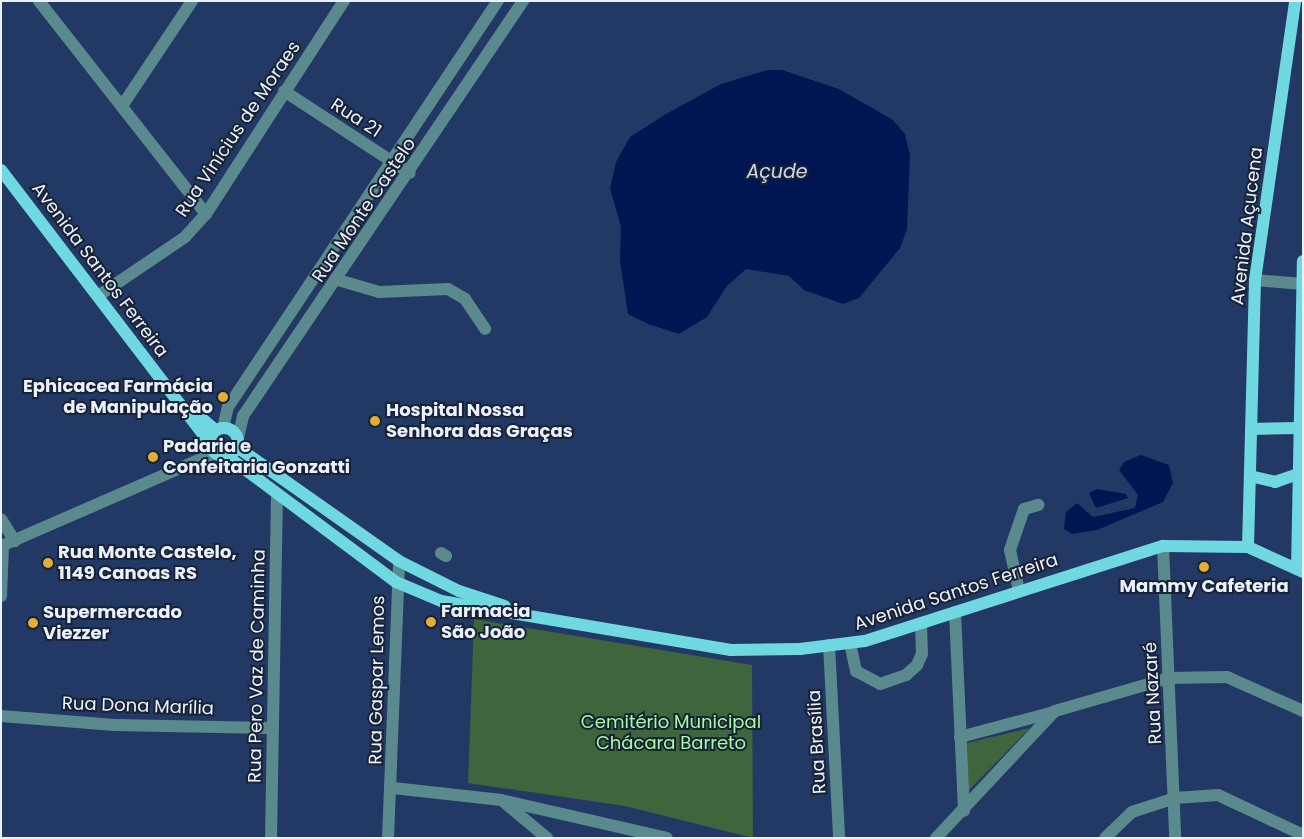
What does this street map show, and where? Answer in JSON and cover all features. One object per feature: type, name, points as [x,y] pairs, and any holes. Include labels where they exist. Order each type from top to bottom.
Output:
[{"type":"main road","name":"Avenida Açucena","points":[[1248,547],[1255,280],[1295,1]]},
{"type":"main road","name":"Avenida Santos Ferreira","points":[[1,170],[217,451],[396,582],[440,601],[524,612],[731,650],[850,643],[921,623],[1163,546],[1248,547],[1300,571]]},
{"type":"main road","points":[[1300,571],[1298,474],[1301,428],[1301,283],[1303,261]]},
{"type":"main road","name":"Avenida Santos Ferreira","points":[[171,391],[219,430],[399,562],[459,591],[524,612]]},
{"type":"main road","points":[[1251,429],[1301,428]]},
{"type":"main road","points":[[219,430],[217,451],[238,443]]},
{"type":"main road","points":[[1250,476],[1275,482],[1298,474]]},
{"type":"street","points":[[39,1],[206,214]]},
{"type":"street","points":[[122,106],[192,1]]},
{"type":"street","name":"Rua Vinícius de Moraes","points":[[98,296],[185,237],[206,214],[344,1]]},
{"type":"street","name":"Rua Monte Castelo","points":[[219,430],[228,407],[393,163],[498,1]]},
{"type":"street","name":"Rua Monte Castelo","points":[[238,443],[243,416],[410,174],[523,1]]},
{"type":"street","name":"Rua 21","points":[[284,91],[410,174]]},
{"type":"street","points":[[338,280],[379,292],[448,289],[465,299],[484,329]]},
{"type":"street","points":[[1255,280],[1301,283]]},
{"type":"street","points":[[1,596],[2,546],[217,451]]},
{"type":"street","name":"Rua Pero Vaz de Caminha","points":[[271,838],[277,494]]},
{"type":"street","points":[[1019,591],[1010,550],[1024,509],[1038,505]]},
{"type":"street","points":[[1,519],[15,541]]},
{"type":"street","name":"Rua Nazaré","points":[[1163,546],[1176,798],[1175,838]]},
{"type":"street","name":"Rua Gaspar Lemos","points":[[394,838],[392,794],[396,582],[399,562]]},
{"type":"street","points":[[955,612],[964,811]]},
{"type":"street","points":[[850,643],[856,671],[880,684],[906,675],[917,665],[922,654],[921,623]]},
{"type":"street","name":"Rua Brasília","points":[[829,645],[839,838]]},
{"type":"street","points":[[960,736],[1169,678],[1227,677],[1303,711]]},
{"type":"street","points":[[936,838],[964,811],[1055,711]]},
{"type":"street","name":"Rua Dona Marília","points":[[1,716],[115,726],[273,728]]},
{"type":"street","points":[[392,794],[501,800],[667,838]]},
{"type":"street","name":"Rua Gaspar Lemos","points":[[388,838],[392,794]]},
{"type":"street","points":[[1105,838],[1132,812],[1176,798],[1218,794],[1303,835]]},
{"type":"street","points":[[501,800],[547,838]]},
{"type":"green space","name":"Cemitério Municipal Chácara Barreto","points":[[474,619],[752,665],[753,838],[625,806],[468,783]]},
{"type":"green space","points":[[1030,728],[969,790],[967,743]]},
{"type":"water","name":"Açude","points":[[767,70],[782,70],[839,89],[893,120],[905,134],[910,155],[907,229],[900,248],[859,298],[843,304],[804,290],[789,276],[746,269],[727,286],[707,317],[679,334],[648,324],[628,314],[620,261],[621,227],[610,188],[616,162],[630,137],[666,114],[721,84]]},
{"type":"water","points":[[1141,455],[1169,465],[1173,483],[1163,502],[1097,530],[1072,534],[1064,529],[1066,512],[1077,503],[1093,517],[1135,508],[1138,495],[1119,470],[1124,462]]},
{"type":"water","points":[[1097,489],[1126,494],[1128,498],[1096,508],[1089,493]]},
{"type":"place","name":"Ephicacea Farmácia de Manipulação","points":[[223,397]]},
{"type":"place","name":"Hospital Nossa Senhora das Graças","points":[[375,421]]},
{"type":"place","name":"Padaria e Confeitaria Gonzatti","points":[[153,457]]},
{"type":"place","name":"Rua Monte Castelo, 1149 Canoas RS","points":[[48,563]]},
{"type":"place","name":"Mammy Cafeteria","points":[[1204,567]]},
{"type":"place","name":"Farmacia São João","points":[[431,622]]},
{"type":"place","name":"Supermercado Viezzer","points":[[33,623]]}]
